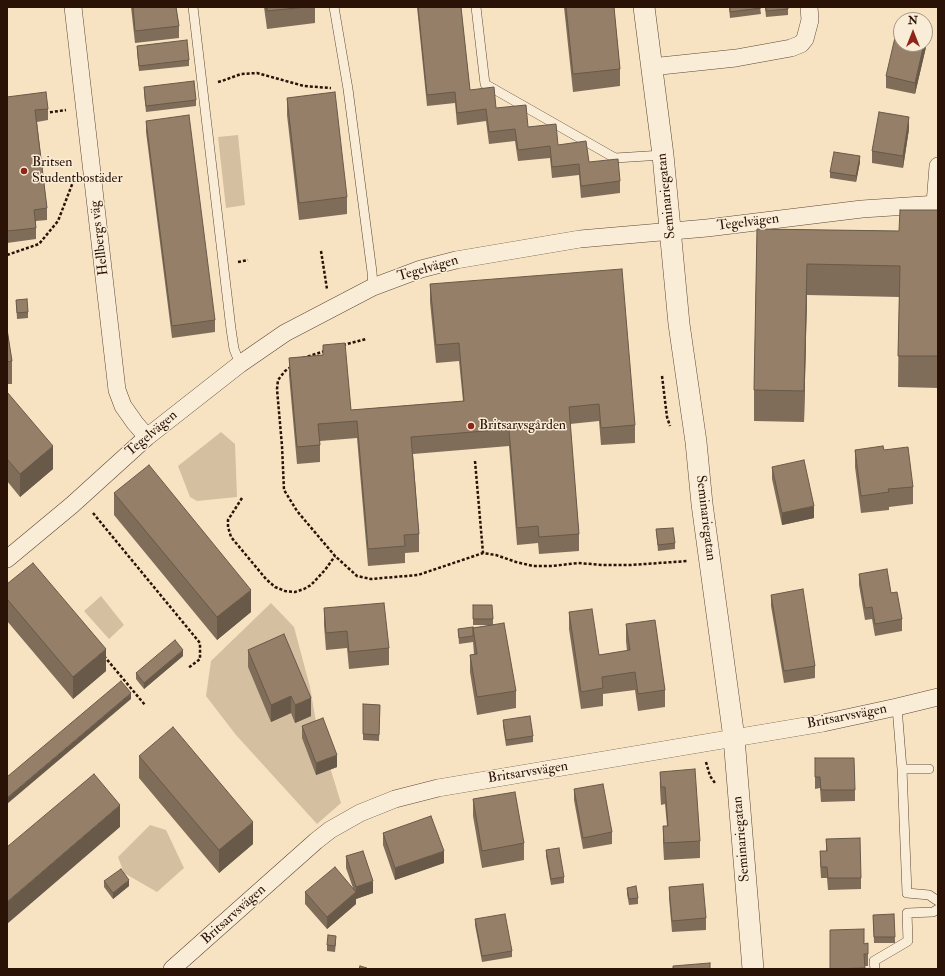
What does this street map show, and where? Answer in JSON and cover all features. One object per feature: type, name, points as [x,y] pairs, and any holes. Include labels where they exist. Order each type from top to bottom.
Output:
[{"type":"street","name":"Hellbergs väg","points":[[73,7],[118,390],[123,406],[147,437]]},
{"type":"street","name":"Seminariegatan","points":[[644,7],[663,155],[679,324],[696,442],[703,512],[734,738],[752,969]]},
{"type":"street","points":[[651,67],[736,58],[791,48],[802,44],[805,39],[810,20],[809,7]]},
{"type":"street","points":[[936,204],[938,166]]},
{"type":"street","name":"Tegelvägen","points":[[7,559],[80,498],[147,437],[240,364],[285,333],[373,287],[421,269],[474,257],[580,238],[707,228],[862,209],[936,204]]},
{"type":"street","name":"Britsarvsvägen","points":[[172,969],[330,830],[360,813],[395,799],[438,788],[823,723],[897,708],[938,697]]},
{"type":"lane","points":[[193,7],[231,329],[234,349],[240,364]]},
{"type":"lane","points":[[334,7],[348,89],[373,287]]},
{"type":"lane","points":[[476,7],[485,84],[615,158],[663,155]]},
{"type":"lane","points":[[897,708],[902,769],[907,894],[929,895],[938,901]]},
{"type":"lane","points":[[902,769],[929,769]]},
{"type":"lane","points":[[875,969],[874,961],[908,941],[908,913],[933,912],[938,909]]},
{"type":"path","points":[[202,84],[222,82],[241,74],[257,73],[304,86],[348,89]]},
{"type":"path","points":[[40,114],[47,113]]},
{"type":"path","points":[[7,254],[39,244],[58,221],[72,182],[93,179]]},
{"type":"path","points":[[321,251],[328,291]]},
{"type":"path","points":[[336,348],[366,339]]},
{"type":"path","points":[[300,360],[305,356],[328,350]]},
{"type":"path","points":[[295,364],[285,371],[278,380],[277,384],[284,490],[297,511],[335,556],[357,576],[371,579],[418,575],[483,553],[496,555],[533,566],[552,566],[578,563],[603,565],[694,561]]},
{"type":"path","points":[[474,461],[483,553]]},
{"type":"path","points":[[80,498],[200,642],[200,659],[188,668]]},
{"type":"path","points":[[242,498],[228,520],[228,527],[231,537],[266,579],[275,587],[285,591],[295,592],[304,589],[311,585],[325,570],[335,556]]},
{"type":"path","points":[[100,652],[145,704]]},
{"type":"shaded area","points":[[238,135],[245,205],[226,208],[218,137]]},
{"type":"shaded area","points":[[221,432],[235,444],[237,497],[197,501],[190,497],[178,466]]},
{"type":"shaded area","points":[[101,596],[124,625],[109,639],[84,611]]},
{"type":"shaded area","points":[[271,603],[294,627],[310,687],[316,722],[341,803],[317,824],[236,735],[206,696],[211,661]]},
{"type":"shaded area","points":[[150,825],[166,830],[184,868],[157,892],[124,873],[118,857]]},
{"type":"building","points":[[133,7],[176,7],[179,26],[135,31]]},
{"type":"building","points":[[267,7],[306,7],[267,11]]},
{"type":"building","points":[[418,7],[461,7],[470,90],[494,87],[496,108],[526,105],[528,127],[556,124],[558,145],[586,141],[589,162],[618,159],[620,181],[581,186],[579,164],[552,167],[550,146],[518,150],[515,129],[489,132],[486,109],[457,113],[455,92],[427,95]]},
{"type":"building","points":[[566,7],[614,7],[620,69],[573,74]]},
{"type":"building","points":[[730,7],[760,7],[761,8],[730,12]]},
{"type":"building","points":[[766,7],[788,7],[788,9],[766,11]]},
{"type":"building","points":[[187,40],[189,60],[139,66],[137,46]]},
{"type":"building","points":[[893,46],[893,52],[922,52],[915,83],[886,76]]},
{"type":"building","points":[[194,81],[196,100],[146,106],[144,87]]},
{"type":"building","name":"Britsen Studentbostäder","points":[[46,92],[48,109],[35,110],[47,208],[34,210],[36,228],[7,231],[7,97]]},
{"type":"building","points":[[335,92],[347,197],[299,203],[287,98]]},
{"type":"building","points":[[879,112],[909,117],[903,156],[872,151]]},
{"type":"building","points":[[189,115],[215,320],[172,326],[146,121]]},
{"type":"building","points":[[834,152],[860,156],[856,176],[830,172]]},
{"type":"building","points":[[900,210],[938,210],[938,356],[898,356],[900,266],[807,264],[804,391],[754,390],[757,229],[899,231]]},
{"type":"building","name":"Britsarvsgården","points":[[622,269],[635,425],[601,428],[599,404],[569,407],[579,534],[539,537],[538,526],[517,528],[509,429],[411,437],[419,534],[404,535],[405,546],[368,549],[357,421],[318,424],[320,445],[297,447],[289,358],[323,355],[323,345],[345,343],[351,410],[464,401],[459,343],[436,345],[430,284]]},
{"type":"building","points":[[27,299],[28,312],[17,313],[16,300]]},
{"type":"building","points":[[7,329],[12,361],[7,362]]},
{"type":"building","points":[[7,392],[53,446],[20,474],[7,459]]},
{"type":"building","points":[[883,446],[884,450],[908,447],[913,487],[888,489],[889,492],[861,496],[855,450]]},
{"type":"building","points":[[804,460],[814,506],[782,513],[772,467]]},
{"type":"building","points":[[149,465],[251,590],[217,617],[114,493]]},
{"type":"building","points":[[673,528],[675,543],[658,545],[656,529]]},
{"type":"building","points":[[33,563],[106,649],[73,677],[7,599],[7,584]]},
{"type":"building","points":[[887,569],[891,593],[897,592],[902,619],[875,624],[872,607],[865,608],[859,574]]},
{"type":"building","points":[[803,589],[815,666],[784,671],[771,595]]},
{"type":"building","points":[[384,603],[389,648],[349,652],[347,631],[326,633],[324,608]]},
{"type":"building","points":[[473,605],[492,605],[493,619],[473,619]]},
{"type":"building","points":[[592,609],[599,655],[630,650],[626,624],[655,620],[665,690],[638,694],[635,672],[602,677],[603,688],[581,692],[569,612]]},
{"type":"building","points":[[504,623],[516,691],[477,697],[470,655],[477,654],[473,628]]},
{"type":"building","points":[[473,627],[473,636],[459,638],[458,629]]},
{"type":"building","points":[[284,634],[311,698],[295,705],[291,696],[271,705],[248,650]]},
{"type":"building","points":[[175,640],[183,650],[144,683],[136,673]]},
{"type":"building","points":[[121,681],[131,693],[7,798],[7,777]]},
{"type":"building","points":[[363,704],[380,705],[379,735],[363,734]]},
{"type":"building","points":[[530,716],[533,736],[506,740],[503,720]]},
{"type":"building","points":[[323,718],[337,755],[316,763],[302,726]]},
{"type":"building","points":[[173,727],[253,822],[219,850],[139,756]]},
{"type":"building","points":[[815,758],[854,758],[855,790],[821,790],[820,777],[815,777]]},
{"type":"building","points":[[695,769],[700,841],[664,843],[663,826],[668,826],[665,787],[661,787],[660,772]]},
{"type":"building","points":[[94,774],[120,805],[7,902],[7,847]]},
{"type":"building","points":[[603,784],[612,832],[583,838],[574,789]]},
{"type":"building","points":[[515,792],[524,843],[482,851],[473,799]]},
{"type":"building","points":[[431,816],[444,851],[395,868],[383,833]]},
{"type":"building","points":[[860,838],[861,878],[828,878],[827,867],[821,867],[820,851],[827,851],[826,839]]},
{"type":"building","points":[[559,848],[564,877],[551,879],[546,850]]},
{"type":"building","points":[[363,851],[373,881],[356,887],[346,856]]},
{"type":"building","points":[[335,867],[356,892],[327,917],[305,892]]},
{"type":"building","points":[[121,869],[129,880],[113,893],[104,881]]},
{"type":"building","points":[[703,884],[706,918],[672,921],[669,887]]},
{"type":"building","points":[[636,886],[638,898],[629,899],[627,888]]},
{"type":"building","points":[[505,914],[512,951],[482,956],[475,919]]},
{"type":"building","points":[[894,914],[895,937],[874,937],[873,915]]},
{"type":"building","points":[[864,929],[864,944],[868,943],[868,954],[864,954],[865,968],[830,969],[830,930]]},
{"type":"building","points":[[328,935],[336,936],[335,946],[327,945]]},
{"type":"building","points":[[710,963],[710,969],[673,969],[673,966]]},
{"type":"building","points":[[360,966],[367,968],[367,969],[359,969]]},
{"type":"place","name":"Britsen Studentbostäder","points":[[24,171]]},
{"type":"place","name":"Britsarvsgården","points":[[471,426]]}]
